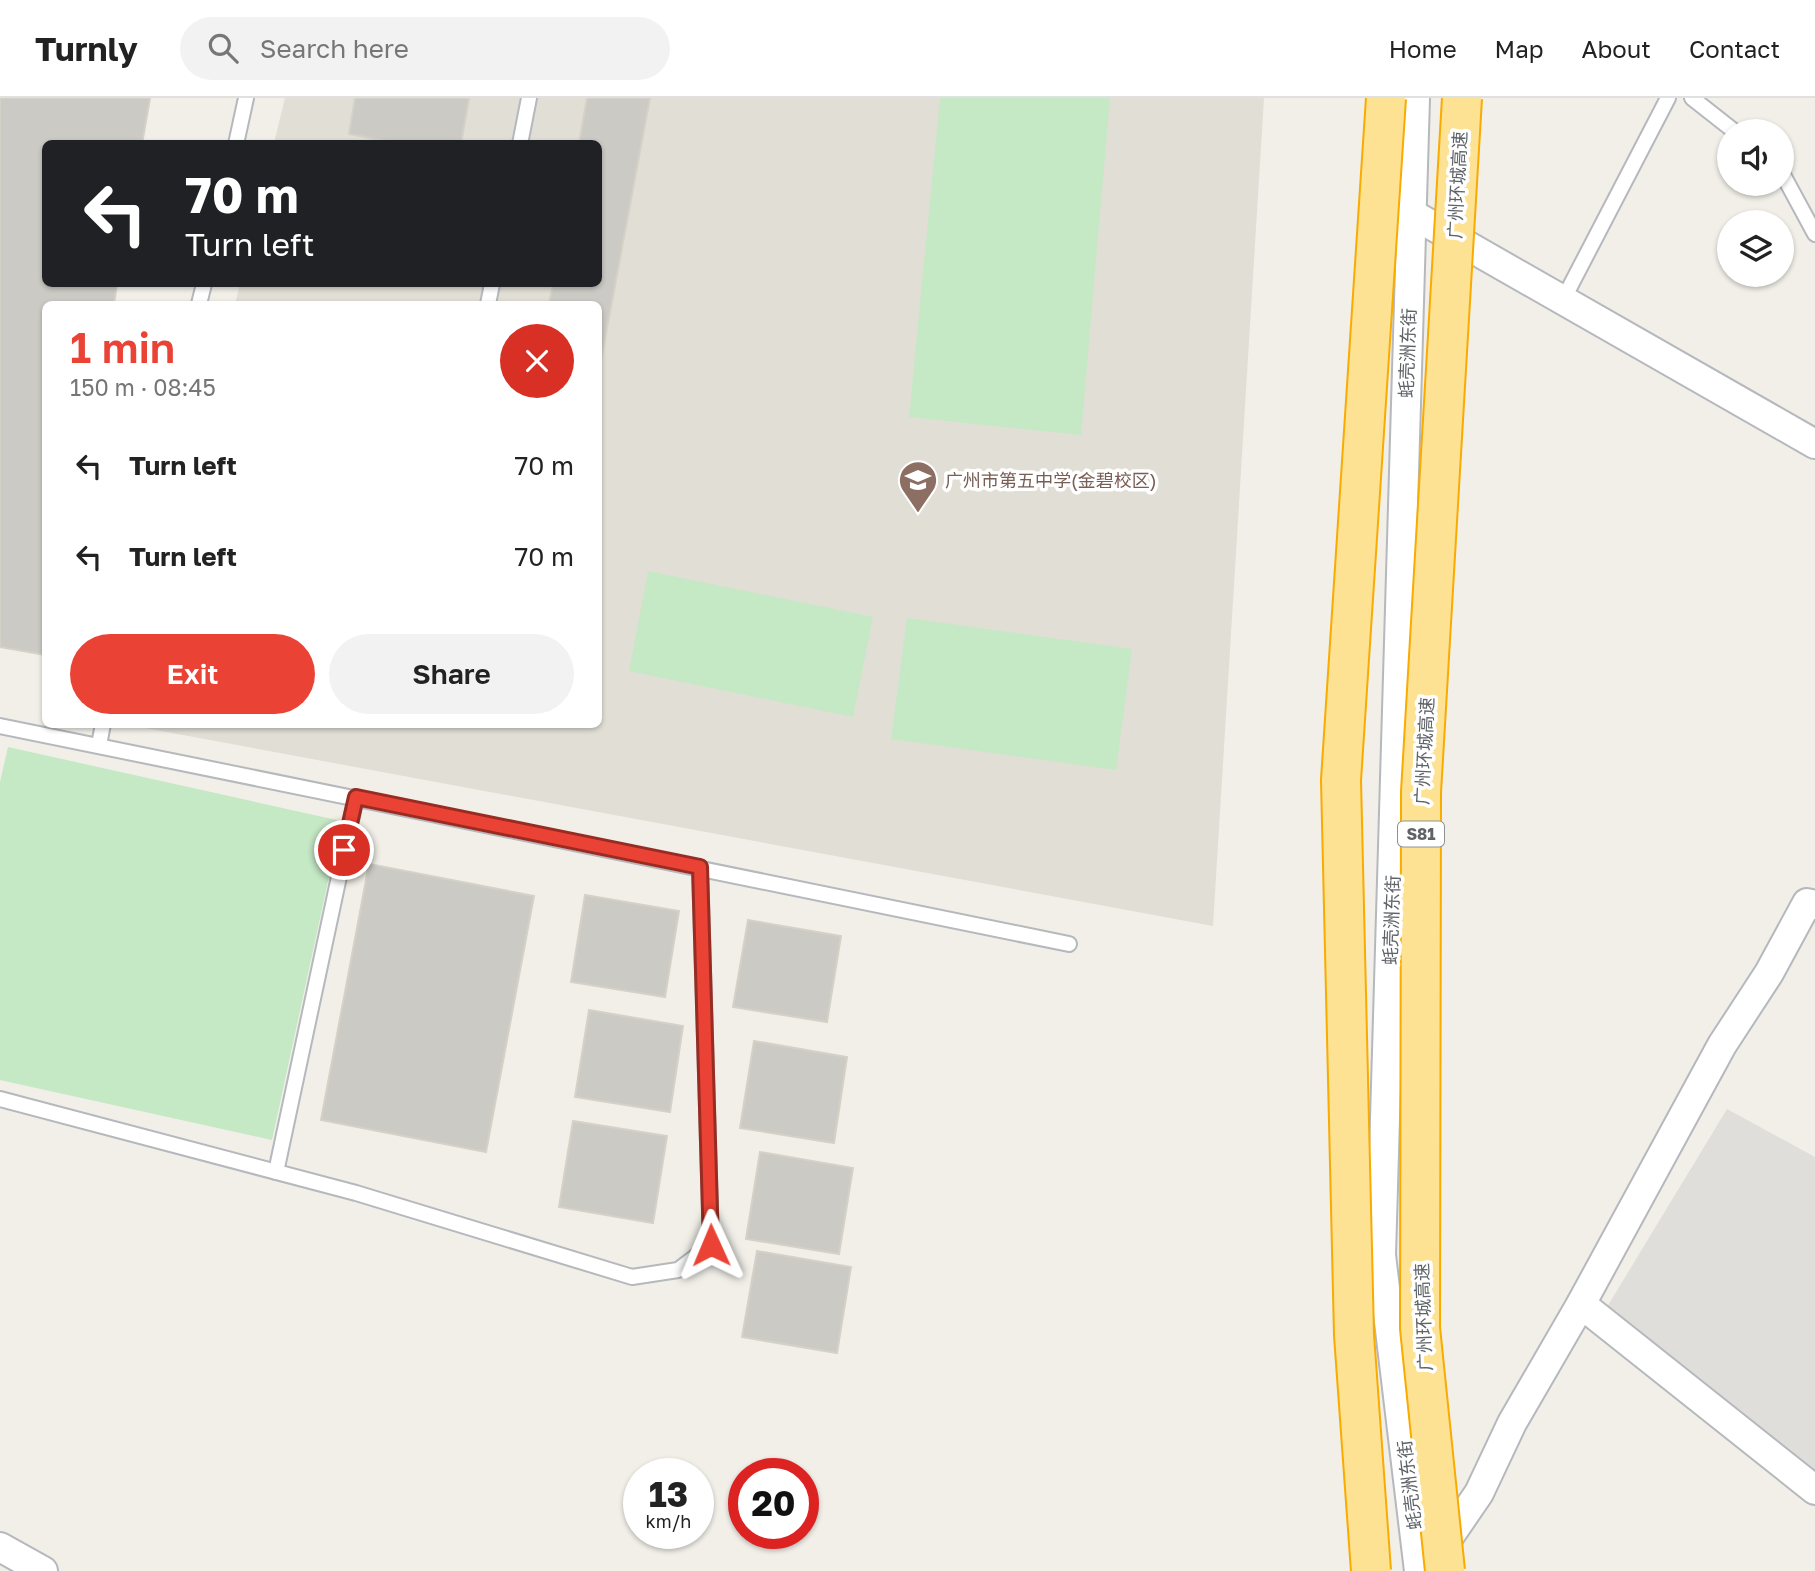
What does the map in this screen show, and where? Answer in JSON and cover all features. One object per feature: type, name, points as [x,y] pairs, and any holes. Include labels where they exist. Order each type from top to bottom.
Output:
[{"type":"highway","points":[[1371,1571],[1354,1335],[1341,780],[1386,98]]},
{"type":"highway","name":"广州环城高速","points":[[1444,1571],[1420,1328],[1421,792],[1462,98]]},
{"type":"street","name":"蚝壳洲东街","points":[[1415,98],[1381,1255],[1419,1571]]},
{"type":"street","points":[[1412,214],[1815,444]]},
{"type":"street","points":[[1427,1571],[1479,1493],[1512,1423],[1581,1304],[1722,1045],[1769,973],[1812,898]]},
{"type":"street","points":[[1581,1304],[1815,1490]]},
{"type":"street","points":[[0,1547],[43,1571]]},
{"type":"lane","points":[[237,140],[246,98]]},
{"type":"lane","points":[[521,140],[530,98]]},
{"type":"lane","points":[[1563,300],[1668,98]]},
{"type":"lane","points":[[1692,98],[1719,119]]},
{"type":"lane","points":[[1794,195],[1815,234]]},
{"type":"lane","points":[[0,726],[1069,944]]},
{"type":"lane","points":[[99,745],[102,728]]},
{"type":"lane","points":[[276,1172],[356,797]]},
{"type":"lane","points":[[0,1099],[356,1193],[632,1277],[678,1270],[711,1245],[700,867]]},
{"type":"shaded area","name":"广州市第五中学(金碧校区)","points":[[285,98],[1264,98],[1213,926],[145,728],[602,728],[602,301],[236,301],[239,287],[602,287],[602,140],[275,140]]},
{"type":"shaded area","points":[[1727,1109],[1815,1157],[1815,1479],[1604,1312]]},
{"type":"green space","points":[[940,98],[1110,98],[1081,435],[909,417]]},
{"type":"green space","points":[[648,571],[873,617],[853,717],[629,671]]},
{"type":"green space","points":[[907,618],[1132,649],[1116,770],[891,739]]},
{"type":"green space","points":[[8,747],[341,821],[272,1140],[0,1080],[0,782]]},
{"type":"building","points":[[0,98],[150,98],[143,140],[42,140],[42,287],[117,287],[114,301],[42,301],[42,654],[0,647]]},
{"type":"building","points":[[355,98],[469,98],[462,140],[380,140],[349,134]]},
{"type":"building","points":[[587,98],[650,98],[602,355],[602,301],[550,301],[552,287],[602,287],[602,140],[580,140]]},
{"type":"building","points":[[369,864],[534,896],[486,1152],[321,1120]]},
{"type":"building","points":[[585,895],[679,911],[665,997],[571,982]]},
{"type":"building","points":[[748,920],[841,936],[827,1022],[733,1007]]},
{"type":"building","points":[[589,1010],[683,1026],[670,1112],[575,1097]]},
{"type":"building","points":[[754,1041],[847,1057],[834,1143],[740,1128]]},
{"type":"building","points":[[573,1121],[667,1136],[653,1223],[559,1207]]},
{"type":"building","points":[[760,1152],[853,1168],[839,1254],[746,1239]]},
{"type":"building","points":[[757,1251],[851,1267],[837,1353],[742,1337]]},
{"type":"place","name":"广州市第五中学(金碧校区)","points":[[918,514]]},
{"type":"route","points":[[344,850],[356,797],[700,867],[711,1245]]}]
